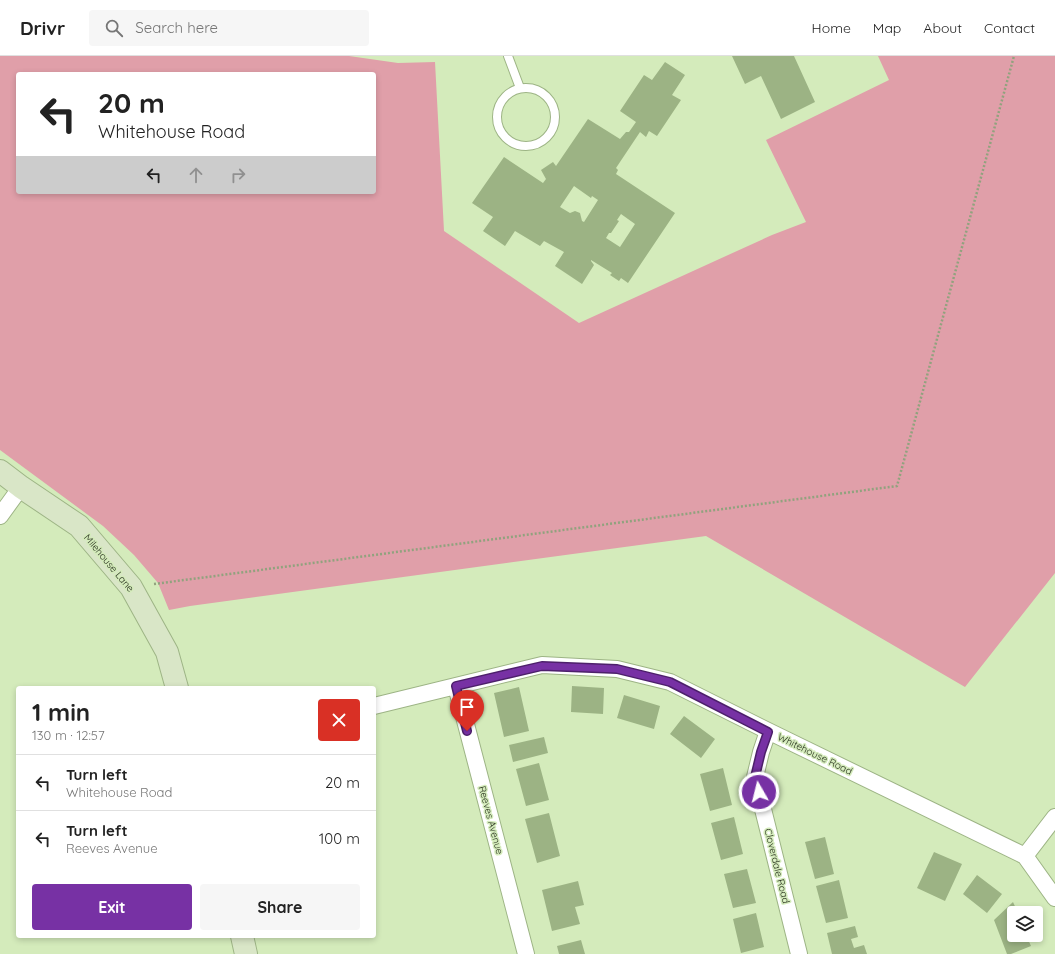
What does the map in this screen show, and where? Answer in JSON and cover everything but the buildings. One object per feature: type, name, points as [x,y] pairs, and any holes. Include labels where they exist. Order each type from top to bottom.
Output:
[{"type":"main road","name":"Milehouse Lane","points":[[0,471],[79,526],[132,587],[167,652],[176,686]]},
{"type":"main road","points":[[242,938],[246,954]]},
{"type":"street","points":[[0,516],[21,487]]},
{"type":"street","name":"Whitehouse Road","points":[[376,706],[542,666],[617,669],[670,682],[768,732],[1024,856],[1055,898]]},
{"type":"street","name":"Reeves Avenue","points":[[456,686],[526,954]]},
{"type":"street","name":"Cloverdale Road","points":[[768,732],[755,777],[799,954]]},
{"type":"street","points":[[1024,856],[1055,817]]},
{"type":"lane","points":[[508,56],[520,88]]},
{"type":"lane","points":[[529,87],[538,90],[551,102],[554,110],[555,119],[553,128],[548,136],[540,142],[530,146],[520,146],[503,136],[498,127],[496,117],[498,107],[503,98],[511,91],[520,88],[529,87]]},
{"type":"path","points":[[153,584],[897,486],[1014,56]]},
{"type":"shaded area","points":[[0,56],[349,56],[398,63],[435,62],[444,231],[579,323],[772,235],[806,222],[766,140],[889,80],[878,56],[1055,56],[1055,573],[965,687],[706,536],[169,610],[158,583],[134,555],[103,526],[0,450]]},
{"type":"route","points":[[467,731],[456,686],[542,666],[617,669],[670,682],[768,732],[755,777],[759,792]]}]
